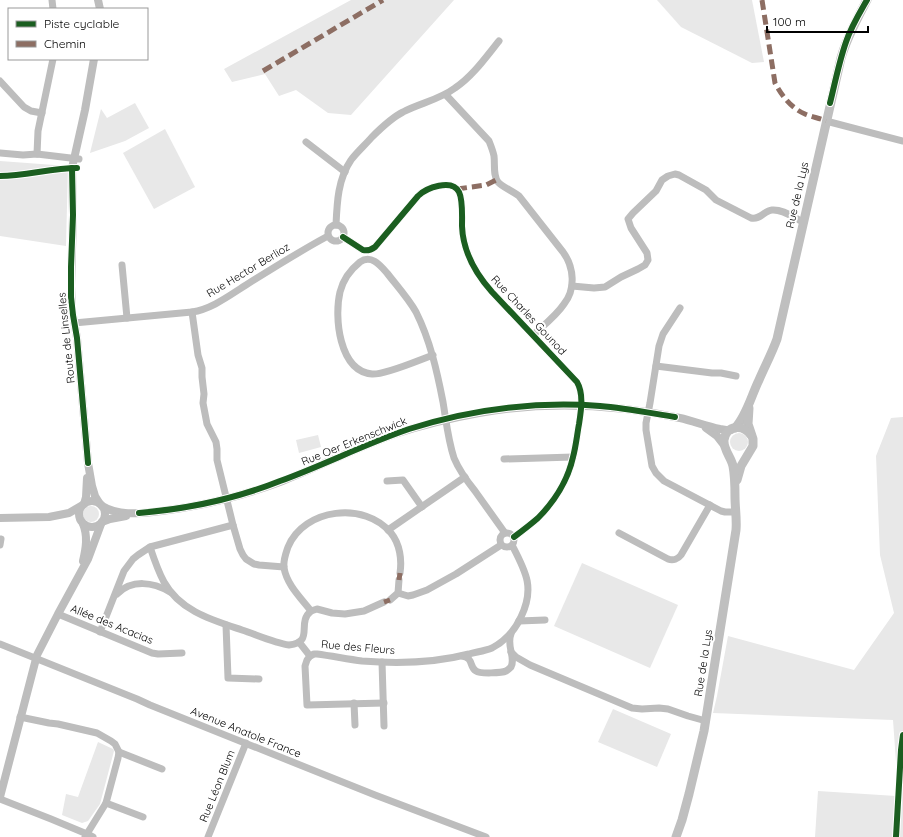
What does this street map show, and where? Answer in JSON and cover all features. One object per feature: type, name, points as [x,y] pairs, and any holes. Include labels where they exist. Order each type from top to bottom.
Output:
[{"type":"main road","name":"Rue de la Lys","points":[[733,429],[740,421],[777,339],[837,71],[852,28],[867,0]]},
{"type":"main road","name":"Rue de la Lys","points":[[751,397],[748,418],[751,435]]},
{"type":"main road","points":[[744,428],[751,435],[753,444],[749,453],[744,456],[732,456],[726,448],[725,436],[733,429],[744,428]]},
{"type":"main road","name":"Rue de la Lys","points":[[676,837],[689,794],[706,721],[735,535],[736,512],[733,465],[726,448]]},
{"type":"main road","name":"Rue de la Lys","points":[[735,489],[741,466],[749,453]]},
{"type":"street","points":[[336,225],[339,190],[345,172],[351,160],[357,153],[382,127],[404,111],[446,95],[456,88],[499,42]]},
{"type":"street","points":[[37,154],[38,131],[53,60]]},
{"type":"street","name":"Route de Linselles","points":[[94,60],[76,158],[71,297],[77,338],[88,463],[95,496],[101,505]]},
{"type":"street","name":"Route de Linselles","points":[[76,158],[95,87],[99,60]]},
{"type":"street","points":[[0,82],[24,107],[31,111],[42,113]]},
{"type":"street","points":[[446,95],[489,141],[494,156],[496,180],[519,196],[564,254],[570,267],[572,279],[570,295],[564,304],[534,335]]},
{"type":"street","points":[[826,120],[903,141]]},
{"type":"street","points":[[306,142],[345,172]]},
{"type":"street","points":[[0,153],[23,155],[37,154],[76,158]]},
{"type":"street","points":[[572,286],[594,288],[607,286],[645,265],[648,260],[647,251],[628,221],[633,213],[656,191],[662,180],[670,175],[677,175],[706,190],[716,200],[751,218],[757,218],[773,210],[784,212],[803,222]]},
{"type":"street","name":"Rue Charles Gounod","points":[[343,237],[363,250],[366,251],[372,249],[422,192],[440,186],[451,186],[457,189],[461,201],[463,239],[471,261],[485,285],[577,382],[581,390],[580,419],[573,457],[567,475],[561,488],[552,501],[537,518],[514,537]]},
{"type":"street","points":[[336,225],[343,228],[344,233],[340,240],[335,241],[330,239],[328,236],[328,231],[329,227],[336,225]]},
{"type":"street","name":"Rue Hector Berlioz","points":[[74,323],[202,310],[328,236]]},
{"type":"street","points":[[432,355],[377,374],[365,372],[355,367],[351,362],[345,351],[341,334],[339,314],[340,292],[346,278],[363,260],[371,260],[379,265],[403,293],[416,312],[432,355],[454,458],[465,477],[504,533],[511,534],[514,537],[514,542],[510,547],[506,548],[501,545]]},
{"type":"street","points":[[122,266],[127,318]]},
{"type":"street","points":[[680,308],[660,340],[646,423],[652,466],[656,473],[664,481],[725,512],[736,512]]},
{"type":"street","points":[[192,312],[198,355],[202,368],[204,405],[208,428],[216,442],[217,458],[233,525],[242,552],[249,562],[259,565],[284,567]]},
{"type":"street","points":[[656,366],[736,376]]},
{"type":"street","name":"Rue Oer Erkenschwick","points":[[101,523],[114,518],[187,507],[248,492],[279,482],[410,429],[481,412],[546,406],[602,406],[681,418],[724,430],[733,429]]},
{"type":"street","name":"Rue Oer Erkenschwick","points":[[698,423],[714,433],[726,448]]},
{"type":"street","points":[[504,459],[573,457]]},
{"type":"street","name":"Route de Linselles","points":[[82,505],[86,493],[88,463]]},
{"type":"street","points":[[388,530],[465,477]]},
{"type":"street","points":[[386,481],[403,480],[422,507]]},
{"type":"street","points":[[20,717],[95,733],[114,743],[117,748],[119,752],[118,758],[106,803],[88,836],[0,798],[20,717],[35,659],[88,559],[105,514],[101,505],[91,501],[74,511],[49,517]]},
{"type":"street","points":[[80,573],[86,543],[86,534],[78,514],[82,505]]},
{"type":"street","name":"Rue Oer Erkenschwick","points":[[101,505],[113,512],[139,514]]},
{"type":"street","points":[[619,533],[668,559],[676,560],[681,555],[710,505]]},
{"type":"street","points":[[311,611],[290,584],[284,567],[286,554],[292,539],[306,525],[317,519],[338,513],[360,514],[373,519],[391,533],[396,541],[400,554],[401,565],[398,593]]},
{"type":"street","points":[[0,518],[49,517],[69,519],[92,528],[101,523]]},
{"type":"street","points":[[100,632],[124,571],[138,555],[150,548],[233,525]]},
{"type":"street","points":[[501,545],[500,538],[504,533]]},
{"type":"street","points":[[398,593],[408,596],[427,590],[456,574],[501,545]]},
{"type":"street","name":"Rue des Fleurs","points":[[299,642],[310,656],[317,654],[355,660],[382,662],[416,662],[436,660],[487,650],[498,644],[513,631],[525,608],[527,598],[527,579],[524,567],[512,545]]},
{"type":"street","points":[[150,548],[161,577],[173,595]]},
{"type":"street","points":[[115,596],[125,587],[135,584],[157,586],[173,595],[196,613],[226,625],[286,645],[293,645],[301,641],[304,636],[304,620],[306,616],[314,609],[345,614],[364,611],[387,601],[398,593]]},
{"type":"street","name":"Allée des Acacias","points":[[58,614],[152,653],[182,653]]},
{"type":"street","points":[[519,621],[545,620]]},
{"type":"street","points":[[226,625],[228,678],[259,679]]},
{"type":"street","points":[[511,667],[512,663],[509,640],[513,631]]},
{"type":"street","name":"Avenue Anatole France","points":[[0,644],[246,744],[439,820],[468,834],[486,837]]},
{"type":"street","points":[[498,644],[504,644],[516,657],[530,665],[632,708],[668,709],[685,716],[706,721]]},
{"type":"street","points":[[472,665],[473,656],[478,652]]},
{"type":"street","points":[[310,656],[305,666],[307,705],[384,703]]},
{"type":"street","points":[[460,656],[465,656],[468,658],[474,670],[480,673],[504,672],[517,665],[530,665]]},
{"type":"street","points":[[382,662],[384,726]]},
{"type":"street","points":[[354,703],[355,725]]},
{"type":"street","name":"Rue Léon Blum","points":[[208,837],[246,744]]},
{"type":"street","points":[[119,752],[162,769]]},
{"type":"street","points":[[106,803],[142,817]]},
{"type":"shaded area","points":[[351,0],[454,0],[351,115],[328,113],[296,90],[279,96],[265,74],[232,82],[224,69]]},
{"type":"shaded area","points":[[657,0],[752,0],[764,62],[752,63],[681,27]]},
{"type":"shaded area","points":[[135,103],[149,128],[125,141],[90,153],[101,109],[107,118]]},
{"type":"shaded area","points":[[165,129],[195,187],[154,209],[123,153]]},
{"type":"shaded area","points":[[0,161],[68,166],[66,246],[0,236]]},
{"type":"shaded area","points":[[903,417],[903,837],[815,837],[818,791],[896,796],[897,776],[893,720],[713,713],[728,636],[854,670],[894,613],[880,555],[876,456],[891,418]]},
{"type":"shaded area","points":[[735,433],[743,433],[748,438],[746,449],[743,451],[735,451],[730,446],[730,438]]},
{"type":"shaded area","points":[[318,435],[321,447],[299,453],[296,440]]},
{"type":"shaded area","points":[[91,506],[97,508],[99,514],[97,520],[91,522],[85,520],[83,514],[85,508]]},
{"type":"shaded area","points":[[582,563],[678,605],[650,668],[554,626]]},
{"type":"shaded area","points":[[613,709],[671,734],[657,767],[598,742]]},
{"type":"shaded area","points":[[98,742],[113,749],[114,751],[100,804],[88,821],[82,823],[62,815],[66,794],[78,797]]},
{"type":"marked path","points":[[263,71],[383,0]]},
{"type":"marked path","points":[[762,0],[775,83],[784,97],[795,108],[805,114],[826,121]]},
{"type":"marked path","points":[[457,189],[486,185],[496,180]]},
{"type":"marked path","points":[[399,580],[400,573]]},
{"type":"marked path","points":[[384,602],[390,600]]},
{"type":"cycle path","points":[[830,103],[846,42],[867,0]]},
{"type":"cycle path","points":[[72,168],[73,215],[71,297],[77,338],[88,463]]},
{"type":"cycle path","points":[[0,176],[77,168]]},
{"type":"cycle path","points":[[343,237],[363,250],[371,250],[422,193],[445,185],[456,188],[461,199],[462,226],[465,245],[475,270],[492,292],[577,382],[581,392],[580,419],[575,449],[568,474],[555,498],[544,512],[514,537]]},
{"type":"cycle path","points":[[139,513],[193,506],[246,493],[296,475],[376,441],[409,429],[432,422],[479,412],[528,406],[576,405],[619,408],[675,417]]},
{"type":"cycle path","points":[[896,837],[903,735]]}]
